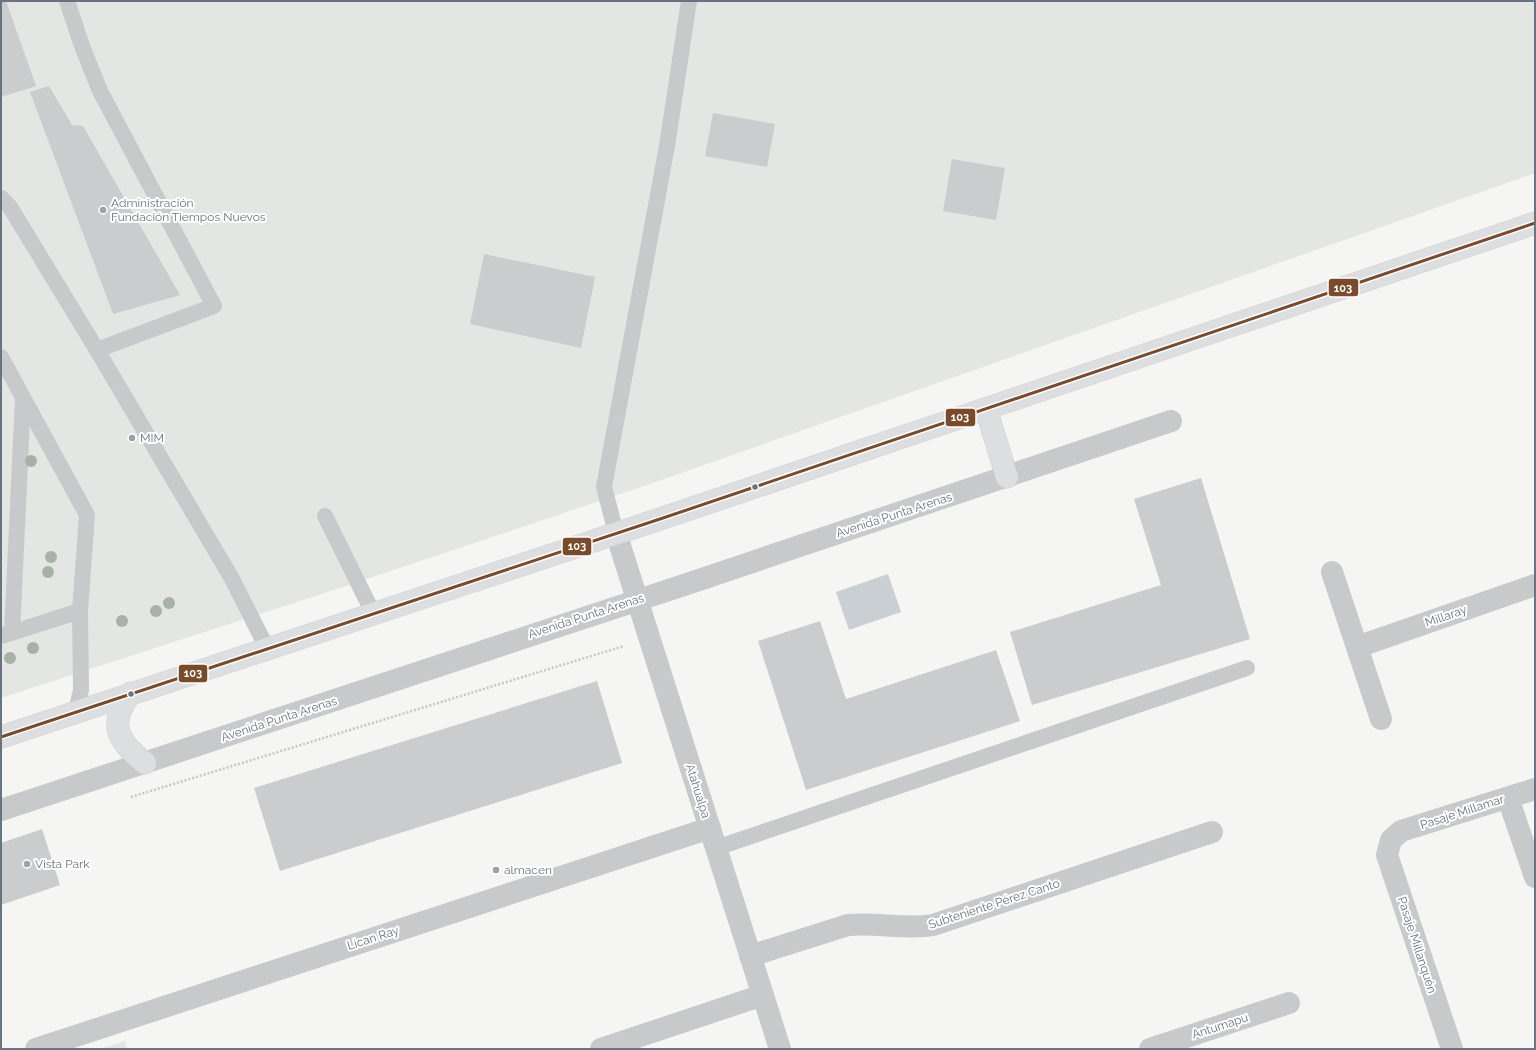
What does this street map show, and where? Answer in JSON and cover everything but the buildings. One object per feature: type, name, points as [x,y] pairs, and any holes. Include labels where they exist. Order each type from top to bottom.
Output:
[{"type":"main road","points":[[1,737],[616,533],[1535,223]]},
{"type":"main road","points":[[986,409],[1007,477]]},
{"type":"main road","points":[[131,693],[124,702],[120,713],[118,724],[120,736],[122,743],[129,751],[145,763]]},
{"type":"street","name":"Avenida Punta Arenas","points":[[1,810],[1007,477],[1171,421]]},
{"type":"street","name":"Atahualpa","points":[[616,533],[636,600],[650,638],[780,1049]]},
{"type":"street","points":[[1332,572],[1382,719]]},
{"type":"street","name":"Millaray","points":[[1357,647],[1535,585]]},
{"type":"street","name":"Pasaje Millamar","points":[[1391,840],[1401,832],[1535,789]]},
{"type":"street","points":[[1508,798],[1535,877]]},
{"type":"street","name":"Lican Ray","points":[[36,1049],[710,828]]},
{"type":"street","name":"Subteniente Pérez Canto","points":[[750,956],[848,925],[860,924],[902,928],[933,925],[1212,832]]},
{"type":"street","name":"Pasaje Millanquén","points":[[1391,840],[1387,855],[1452,1049]]},
{"type":"street","points":[[601,1049],[763,995]]},
{"type":"street","name":"Antumapu","points":[[1150,1049],[1289,1003]]},
{"type":"lane","points":[[68,1],[82,46],[100,91],[214,306],[97,350]]},
{"type":"lane","points":[[616,533],[604,487],[667,146],[689,1]]},
{"type":"lane","points":[[1,198],[10,207],[97,350],[231,577],[267,648]]},
{"type":"lane","points":[[1,357],[87,515],[80,610],[81,690],[76,711]]},
{"type":"lane","points":[[23,398],[6,635],[80,610]]},
{"type":"lane","points":[[325,516],[374,613]]},
{"type":"lane","points":[[716,848],[1247,668]]},
{"type":"path","points":[[131,797],[650,638]]},
{"type":"shaded area","points":[[1,1],[1535,1],[1535,173],[647,485],[343,587],[1,698]]},
{"type":"shaded area","points":[[888,574],[901,612],[849,630],[836,592]]},
{"type":"shaded area","points":[[125,1041],[127,1049],[100,1049]]},
{"type":"transit line","name":"103","points":[[1,737],[663,518],[1535,223]]},
{"type":"place","name":"Administración Fundación Tiempos Nuevos","points":[[103,210]]},
{"type":"place","name":"MIM","points":[[132,438]]},
{"type":"place","name":"Vista Park","points":[[27,864]]},
{"type":"place","name":"almacen","points":[[496,870]]}]
